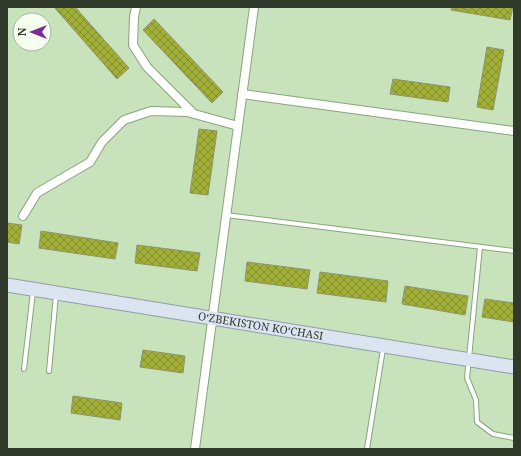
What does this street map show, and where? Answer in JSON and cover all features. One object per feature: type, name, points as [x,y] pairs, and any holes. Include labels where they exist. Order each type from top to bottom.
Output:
[{"type":"main road","name":"O‘ZBEKISTON KO‘CHASI","points":[[7,284],[514,367]]},
{"type":"street","points":[[136,7],[134,17],[133,45],[147,67],[194,114]]},
{"type":"street","points":[[195,449],[254,7]]},
{"type":"street","points":[[242,94],[514,131]]},
{"type":"street","points":[[22,216],[37,193],[90,162],[102,142],[124,120],[150,111],[187,112],[238,126]]},
{"type":"lane","points":[[226,215],[514,251]]},
{"type":"lane","points":[[480,247],[467,378],[476,400],[477,422],[493,434],[514,438]]},
{"type":"lane","points":[[24,369],[34,289]]},
{"type":"lane","points":[[49,371],[56,292]]},
{"type":"lane","points":[[368,449],[383,346]]},
{"type":"building","points":[[54,7],[75,7],[129,68],[117,79]]},
{"type":"building","points":[[452,7],[513,7],[510,20],[451,10]]},
{"type":"building","points":[[154,19],[223,92],[212,103],[143,30]]},
{"type":"building","points":[[487,47],[504,50],[493,110],[477,107]]},
{"type":"building","points":[[393,79],[450,87],[448,102],[390,94]]},
{"type":"building","points":[[199,129],[217,131],[208,195],[190,193]]},
{"type":"building","points":[[7,223],[22,225],[19,244],[7,242]]},
{"type":"building","points":[[41,231],[118,243],[115,259],[39,248]]},
{"type":"building","points":[[137,245],[200,253],[197,271],[135,263]]},
{"type":"building","points":[[247,262],[310,270],[307,289],[245,281]]},
{"type":"building","points":[[320,272],[388,281],[386,302],[317,293]]},
{"type":"building","points":[[405,286],[468,296],[465,315],[402,304]]},
{"type":"building","points":[[485,299],[514,303],[514,322],[482,317]]},
{"type":"building","points":[[143,350],[185,356],[183,373],[140,367]]},
{"type":"building","points":[[73,396],[122,403],[120,420],[71,413]]}]
